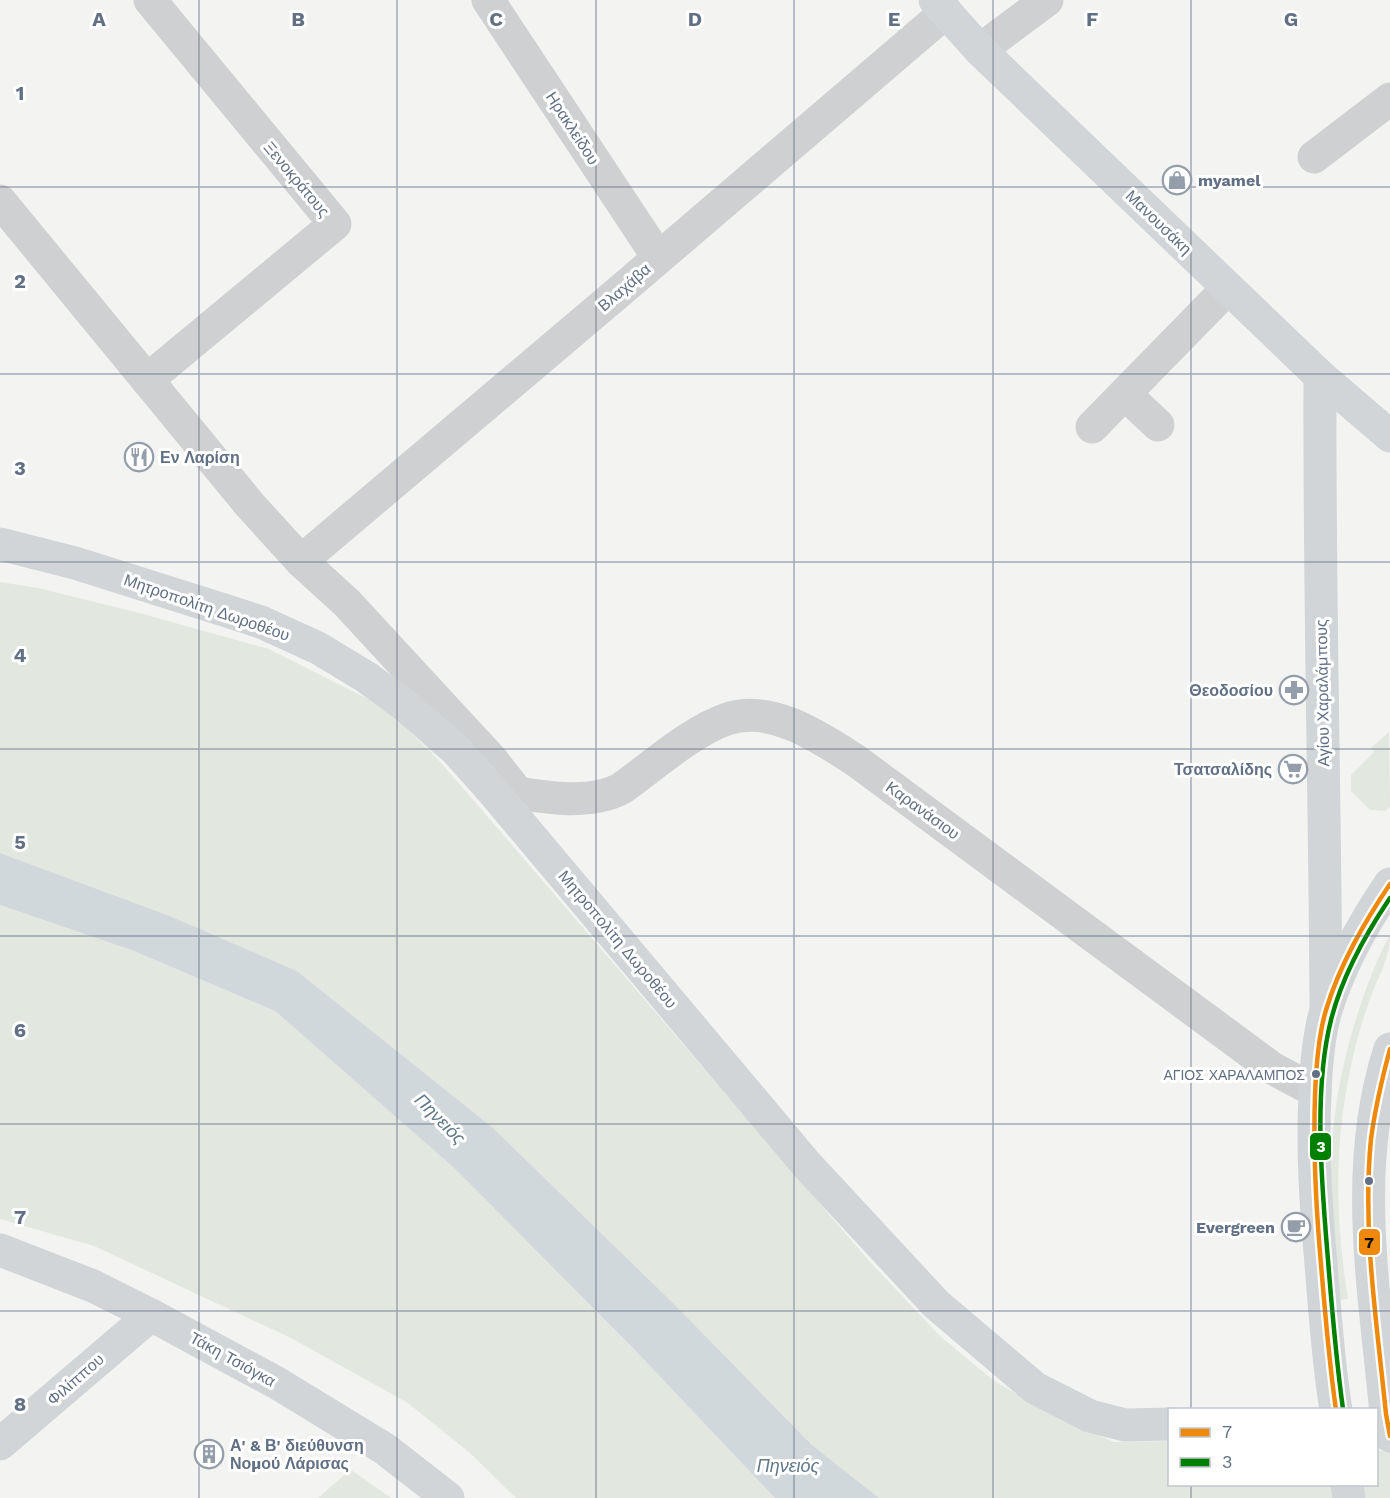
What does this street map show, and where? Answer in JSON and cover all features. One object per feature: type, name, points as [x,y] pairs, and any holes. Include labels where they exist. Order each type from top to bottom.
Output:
[{"type":"street","name":"Ξενοκράτους","points":[[147,380],[335,225],[150,0]]},
{"type":"street","name":"Ηρακλείδου","points":[[488,0],[658,257]]},
{"type":"street","points":[[980,50],[1047,0]]},
{"type":"street","name":"Βλαχάβα","points":[[301,561],[658,257],[940,6]]},
{"type":"street","name":"Μανουσάκη","points":[[940,6],[980,50],[1320,376],[1390,436]]},
{"type":"street","points":[[1314,157],[1390,99]]},
{"type":"street","name":"Μητροπολίτη Δωροθέου","points":[[0,201],[250,505],[301,561],[347,603],[434,700],[492,760],[503,790]]},
{"type":"street","points":[[1092,427],[1228,288]]},
{"type":"street","name":"Αγίου Χαραλάμπους","points":[[1320,376],[1319,578],[1324,729],[1326,1010]]},
{"type":"street","points":[[1125,394],[1158,425]]},
{"type":"street","name":"Μητροπολίτη Δωροθέου","points":[[0,544],[75,563],[261,622],[318,648],[366,677],[408,708],[503,790],[807,1165],[936,1304],[1035,1388],[1090,1416],[1125,1425],[1168,1424]]},
{"type":"street","name":"Καρανάσιου","points":[[503,790],[584,799],[603,797],[622,788],[701,732],[728,718],[763,717],[799,728],[855,760],[1272,1068],[1315,1091]]},
{"type":"street","points":[[1336,1408],[1317,1219],[1313,1140],[1320,1041],[1326,1010],[1348,957],[1390,884]]},
{"type":"street","points":[[1385,1424],[1371,1266],[1369,1157],[1377,1095],[1390,1049]]},
{"type":"street","name":"Τάκη Τσιόγκα","points":[[0,1250],[93,1286],[151,1314],[277,1383],[354,1429],[405,1463],[448,1498]]},
{"type":"street","name":"Φιλίππου","points":[[0,1444],[151,1314]]},
{"type":"shaded area","points":[[0,582],[38,588],[143,614],[269,649],[366,698],[398,721],[434,755],[870,1262],[940,1336],[993,1380],[1048,1413],[1114,1442],[1168,1441],[1168,1486],[1378,1486],[1378,1450],[1390,1452],[1390,1498],[879,1498],[812,1445],[677,1307],[493,1128],[297,971],[170,916],[0,853]]},
{"type":"shaded area","points":[[1389,732],[1390,807],[1385,811],[1370,810],[1351,791],[1351,775],[1374,752],[1371,748]]},
{"type":"shaded area","points":[[0,905],[134,951],[275,1011],[453,1167],[632,1347],[775,1498],[516,1498],[470,1453],[408,1403],[291,1338],[94,1246],[0,1219]]},
{"type":"shaded area","points":[[1390,935],[1386,959],[1362,1022],[1343,1112],[1338,1173],[1340,1235],[1348,1299],[1340,1300],[1332,1227],[1331,1157],[1334,1122],[1339,1087],[1357,1016],[1380,954]]},
{"type":"shaded area","points":[[351,1470],[391,1498],[318,1498]]},
{"type":"water","name":"Πηνειός","points":[[0,853],[170,916],[297,971],[493,1128],[677,1307],[812,1445],[879,1498],[775,1498],[632,1347],[453,1167],[275,1011],[134,951],[0,905]]},
{"type":"transit line","name":"7","points":[[1336,1408],[1316,1201],[1314,1117],[1318,1052],[1326,1010],[1338,976],[1362,929],[1390,884]]},
{"type":"transit line","name":"3","points":[[1343,1408],[1323,1202],[1320,1139],[1322,1077],[1325,1048],[1341,988],[1363,941],[1390,898]]},
{"type":"transit line","name":"7","points":[[1390,1049],[1371,1139],[1368,1208],[1375,1311],[1390,1436]]},
{"type":"place","name":"myamel","points":[[1177,180]]},
{"type":"place","name":"Εν Λαρίση","points":[[139,457]]},
{"type":"place","name":"Θεοδοσίου","points":[[1294,690]]},
{"type":"place","name":"Τσατσαλίδης","points":[[1293,769]]},
{"type":"place","name":"ΑΓΙΟΣ ΧΑΡΑΛΑΜΠΟΣ","points":[[1316,1074]]},
{"type":"place","name":"Evergreen","points":[[1296,1227]]},
{"type":"place","name":"Α' & Β' διεύθυνση Νομού Λάρισας","points":[[209,1454]]}]
